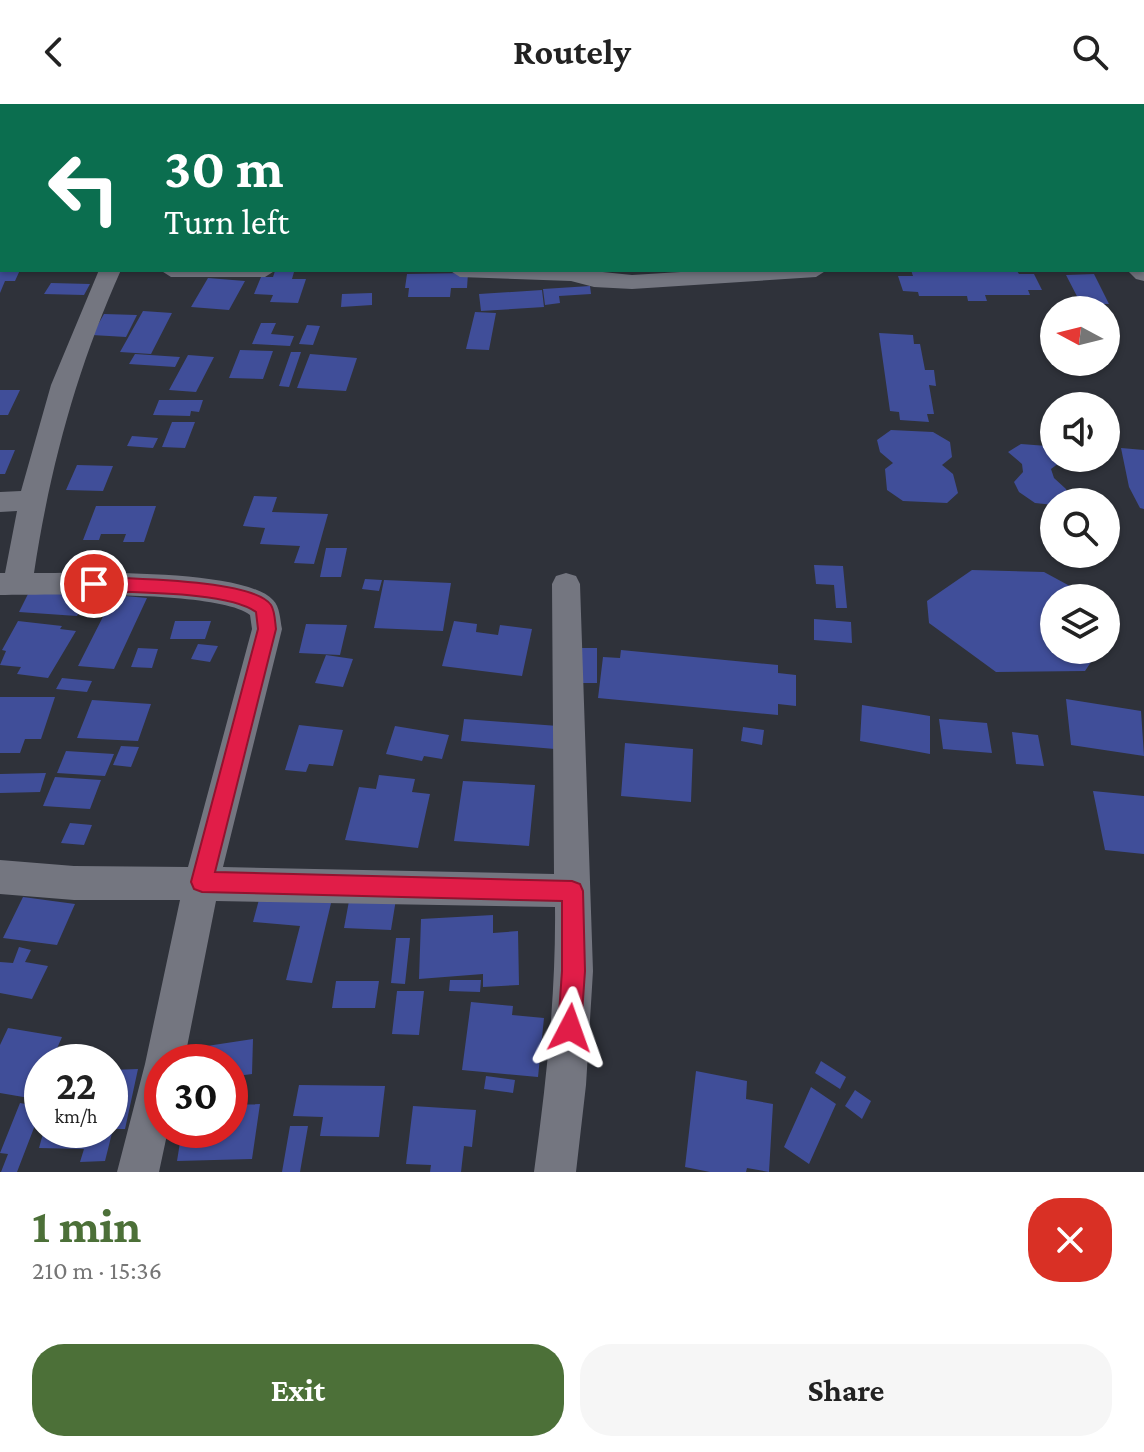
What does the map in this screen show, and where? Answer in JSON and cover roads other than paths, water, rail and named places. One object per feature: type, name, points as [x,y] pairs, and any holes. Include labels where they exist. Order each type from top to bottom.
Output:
[{"type":"street","points":[[109,272],[72,354],[48,423],[32,501],[9,584],[119,584],[248,597],[264,609],[267,629],[202,882],[168,1044]]},
{"type":"street","points":[[571,272],[594,280],[632,282],[785,272]]},
{"type":"street","points":[[0,502],[32,501]]},
{"type":"street","points":[[555,1172],[566,1085],[574,971],[566,584]]},
{"type":"street","points":[[0,877],[74,883],[202,882],[572,891]]},
{"type":"street","points":[[138,1172],[144,1147]]}]
